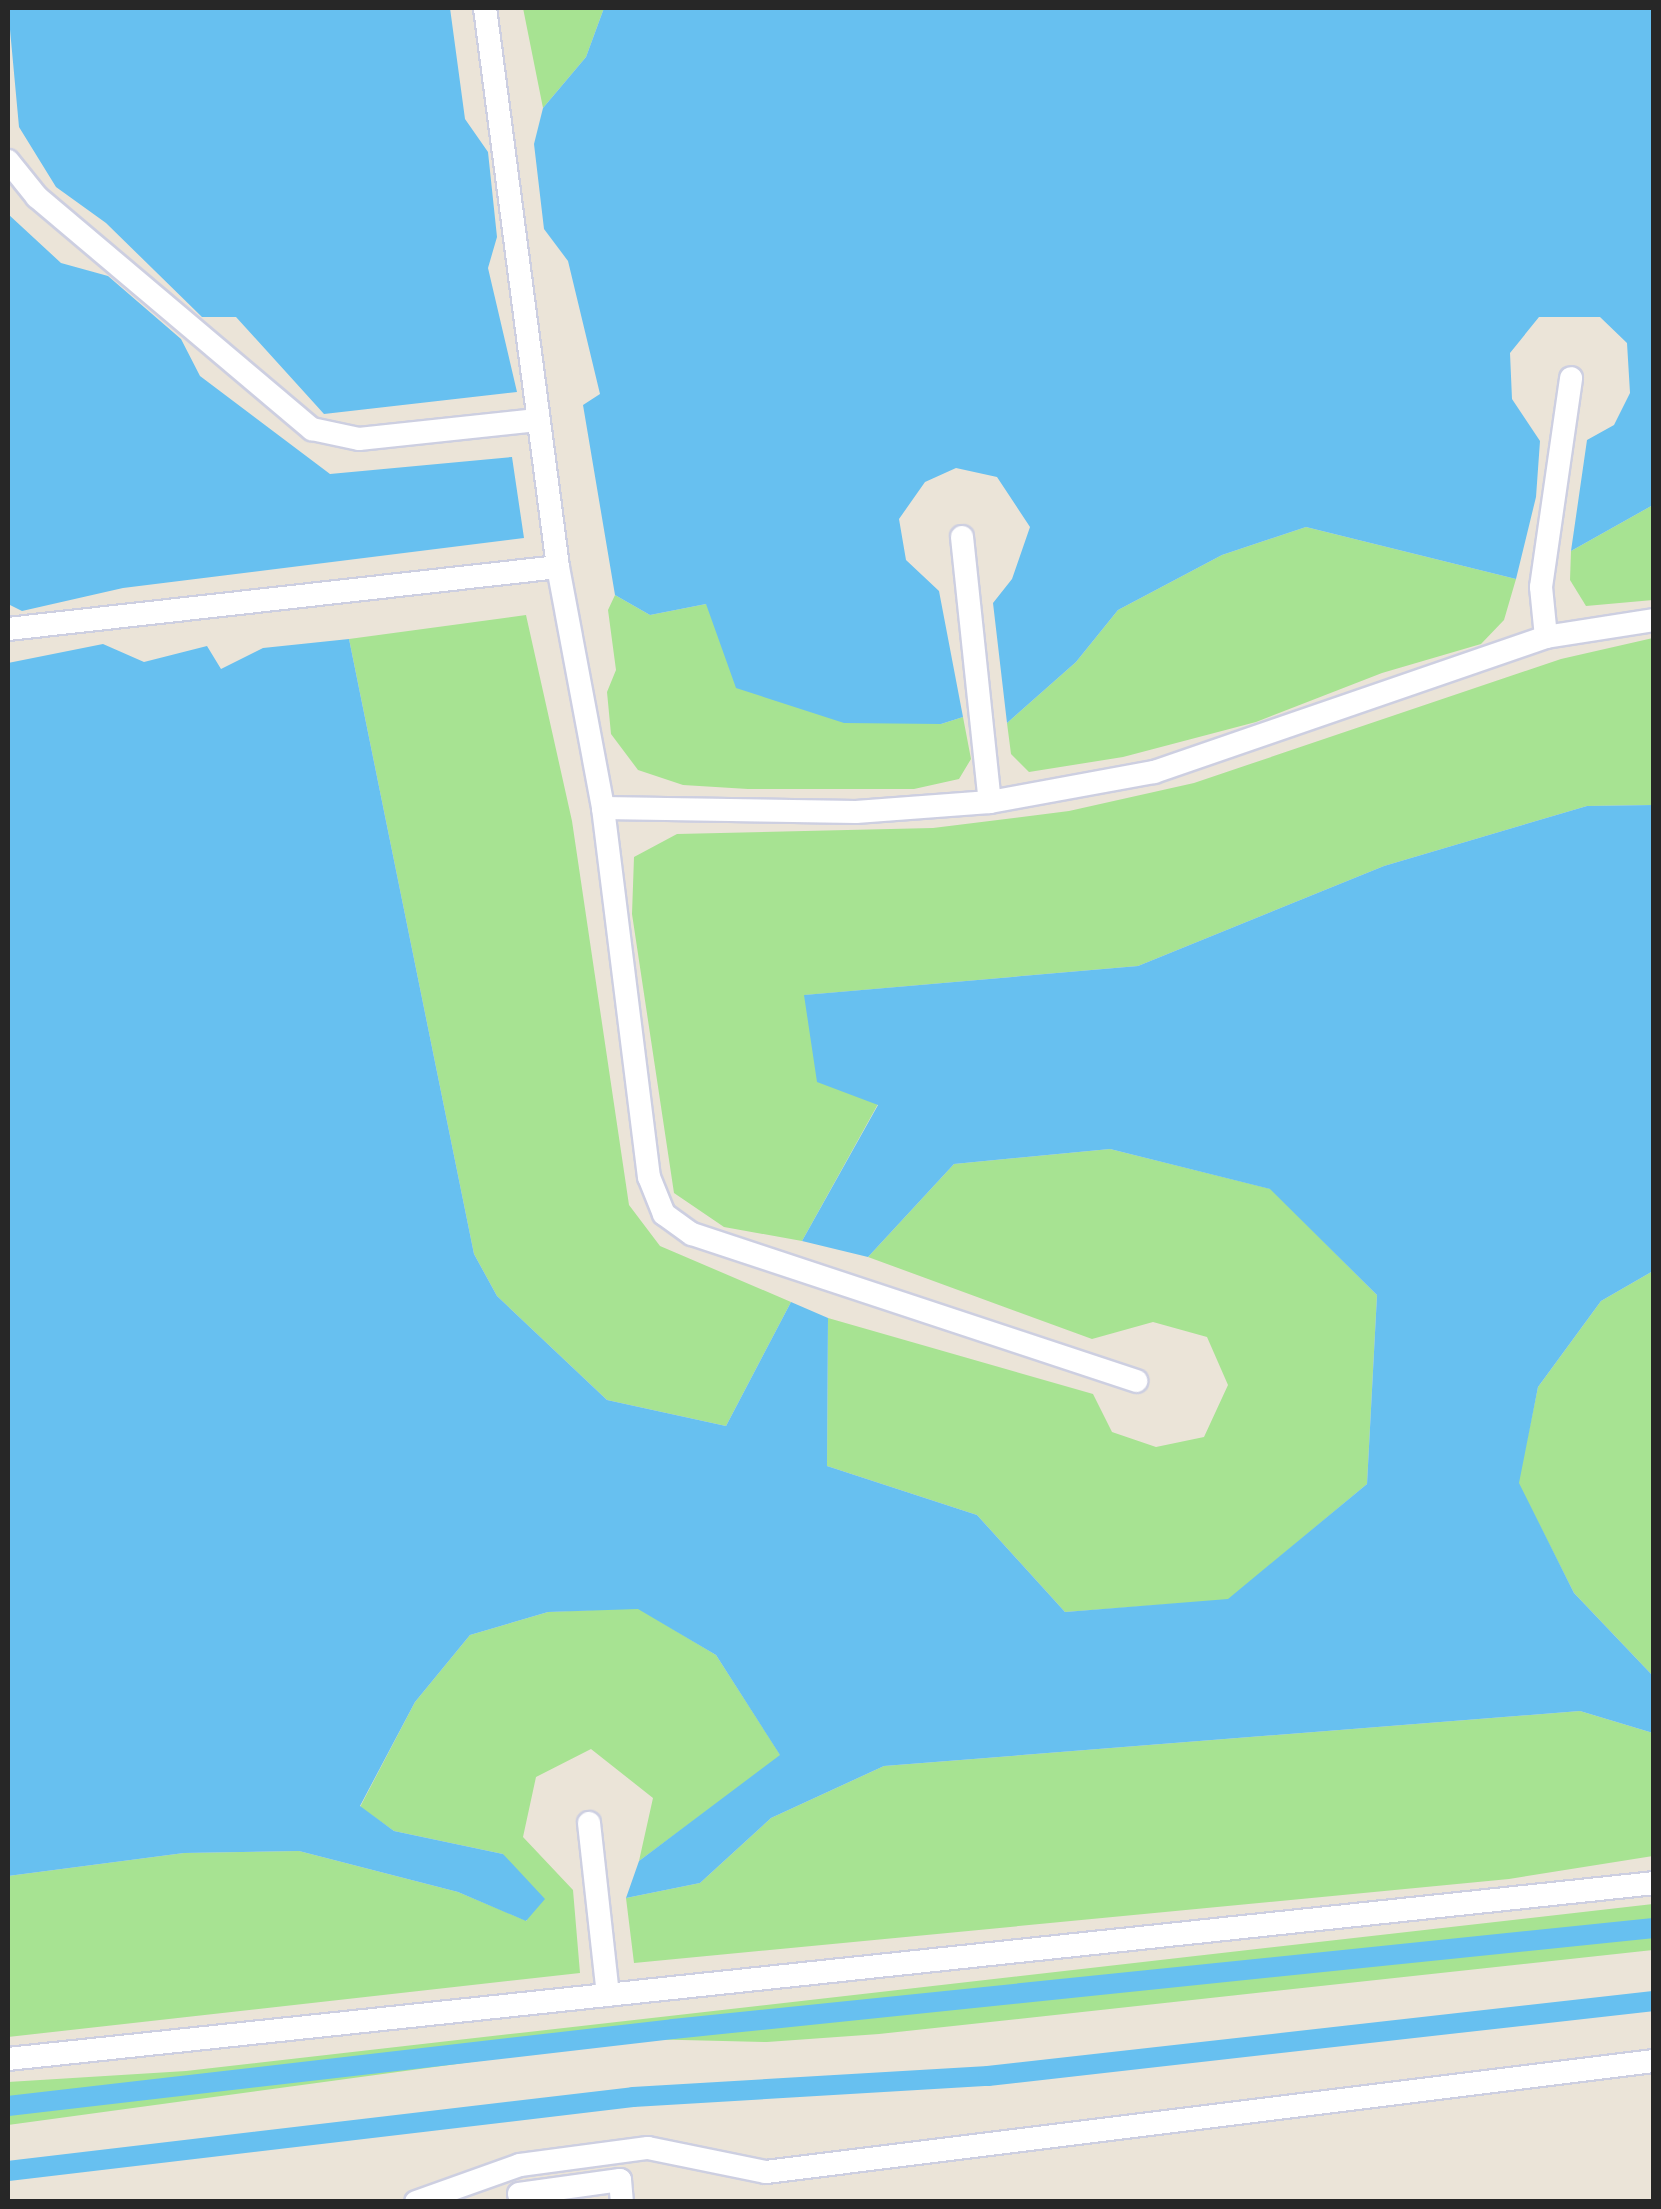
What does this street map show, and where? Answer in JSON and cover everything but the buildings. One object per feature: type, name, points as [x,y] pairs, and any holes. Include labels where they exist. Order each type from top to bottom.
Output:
[{"type":"lane","points":[[486,8],[558,567],[603,808],[649,1177],[664,1214],[692,1234],[1136,1381]]},
{"type":"lane","points":[[8,160],[38,196],[312,429],[359,439],[537,420]]},
{"type":"lane","points":[[1546,637],[1541,586],[1571,378]]},
{"type":"lane","points":[[962,537],[990,802]]},
{"type":"lane","points":[[8,629],[558,567]]},
{"type":"lane","points":[[603,808],[856,812],[990,802],[1154,772],[1546,637],[1654,620]]},
{"type":"lane","points":[[589,1823],[608,1995]]},
{"type":"lane","points":[[8,2059],[1654,1883]]},
{"type":"lane","points":[[416,2202],[520,2165],[648,2148],[766,2172],[1654,2061]]},
{"type":"lane","points":[[519,2194],[620,2180],[622,2202]]},
{"type":"green space","points":[[523,8],[604,8],[586,57],[543,108]]},
{"type":"green space","points":[[1653,505],[1653,600],[1586,606],[1570,580],[1571,551]]},
{"type":"green space","points":[[1306,527],[1516,579],[1504,620],[1481,644],[1382,673],[1256,722],[1123,757],[1029,772],[1011,754],[1007,723],[1076,662],[1118,610],[1222,555]]},
{"type":"green space","points":[[615,595],[650,615],[706,604],[941,724],[963,717],[971,759],[959,779],[914,789],[683,785],[638,770],[611,734],[607,692],[616,670],[608,610]]},
{"type":"green space","points":[[526,615],[572,821],[629,1205],[660,1246],[791,1302],[726,1426],[607,1400],[497,1296],[474,1254],[349,639]]},
{"type":"green space","points":[[1653,638],[1653,805],[1587,806],[1384,866],[1138,966],[805,995],[878,1104],[802,1241],[724,1227],[674,1193],[632,914],[634,857],[677,834],[933,828],[1069,811],[1194,783],[1561,659]]},
{"type":"green space","points":[[1110,1149],[1271,1189],[1377,1295],[1367,1484],[1228,1600],[1065,1612],[977,1515],[827,1466],[828,1318],[1093,1394],[1112,1432],[1156,1447],[1204,1437],[1228,1385],[1207,1337],[1153,1322],[1092,1339],[868,1257],[954,1164]]},
{"type":"green space","points":[[1653,1271],[1653,1676],[1574,1593],[1518,1483],[1538,1387],[1601,1301]]},
{"type":"green space","points":[[638,1608],[716,1655],[781,1756],[639,1861],[653,1798],[591,1749],[536,1777],[523,1837],[573,1890],[580,1973],[8,2037],[8,1876],[184,1853],[299,1851],[458,1892],[527,1921],[503,1854],[394,1831],[360,1807],[415,1702],[470,1635],[548,1612]]},
{"type":"green space","points":[[1580,1711],[1653,1733],[1653,1856],[1509,1879],[634,1963],[626,1898],[700,1883],[771,1818],[884,1766]]},
{"type":"green space","points":[[1653,1904],[1653,1950],[879,2034],[767,2042],[641,2039],[8,2125],[8,2082],[186,2071]]},
{"type":"water","points":[[8,8],[450,8],[465,119],[488,152],[497,237],[488,268],[517,392],[324,414],[236,317],[202,317],[106,223],[56,187],[19,127]]},
{"type":"water","points":[[604,8],[1653,8],[1653,505],[1571,551],[1587,440],[1614,425],[1630,393],[1627,343],[1600,317],[1539,317],[1510,353],[1512,399],[1540,441],[1536,497],[1516,579],[1306,527],[1222,555],[1118,610],[1076,662],[1007,723],[993,603],[1012,579],[1030,527],[997,477],[956,468],[925,482],[899,519],[906,560],[939,591],[963,717],[941,724],[844,723],[736,688],[706,604],[650,615],[615,595],[583,405],[600,394],[568,261],[544,229],[534,144],[543,108],[586,57]]},
{"type":"water","points":[[8,214],[61,263],[108,276],[181,339],[200,376],[330,474],[512,457],[524,538],[123,588],[22,611],[8,604]]},
{"type":"water","points":[[349,639],[474,1254],[497,1296],[607,1400],[726,1426],[791,1302],[828,1318],[827,1466],[977,1515],[1065,1612],[1228,1599],[1367,1484],[1377,1295],[1270,1189],[1110,1149],[954,1164],[868,1257],[802,1241],[878,1105],[817,1082],[804,995],[1138,966],[1384,866],[1587,806],[1653,805],[1653,1271],[1601,1301],[1538,1387],[1519,1483],[1574,1593],[1653,1676],[1653,1733],[1580,1711],[884,1766],[771,1818],[700,1883],[626,1898],[639,1861],[780,1755],[716,1655],[638,1609],[548,1612],[470,1635],[415,1702],[360,1806],[394,1831],[503,1854],[545,1899],[526,1921],[458,1892],[299,1851],[184,1853],[8,1876],[8,663],[103,644],[144,662],[207,646],[221,669],[263,648]]},
{"type":"waterway","points":[[8,2106],[673,2029],[1654,1928]]},
{"type":"waterway","points":[[8,2171],[633,2097],[988,2076],[1654,2001]]}]
